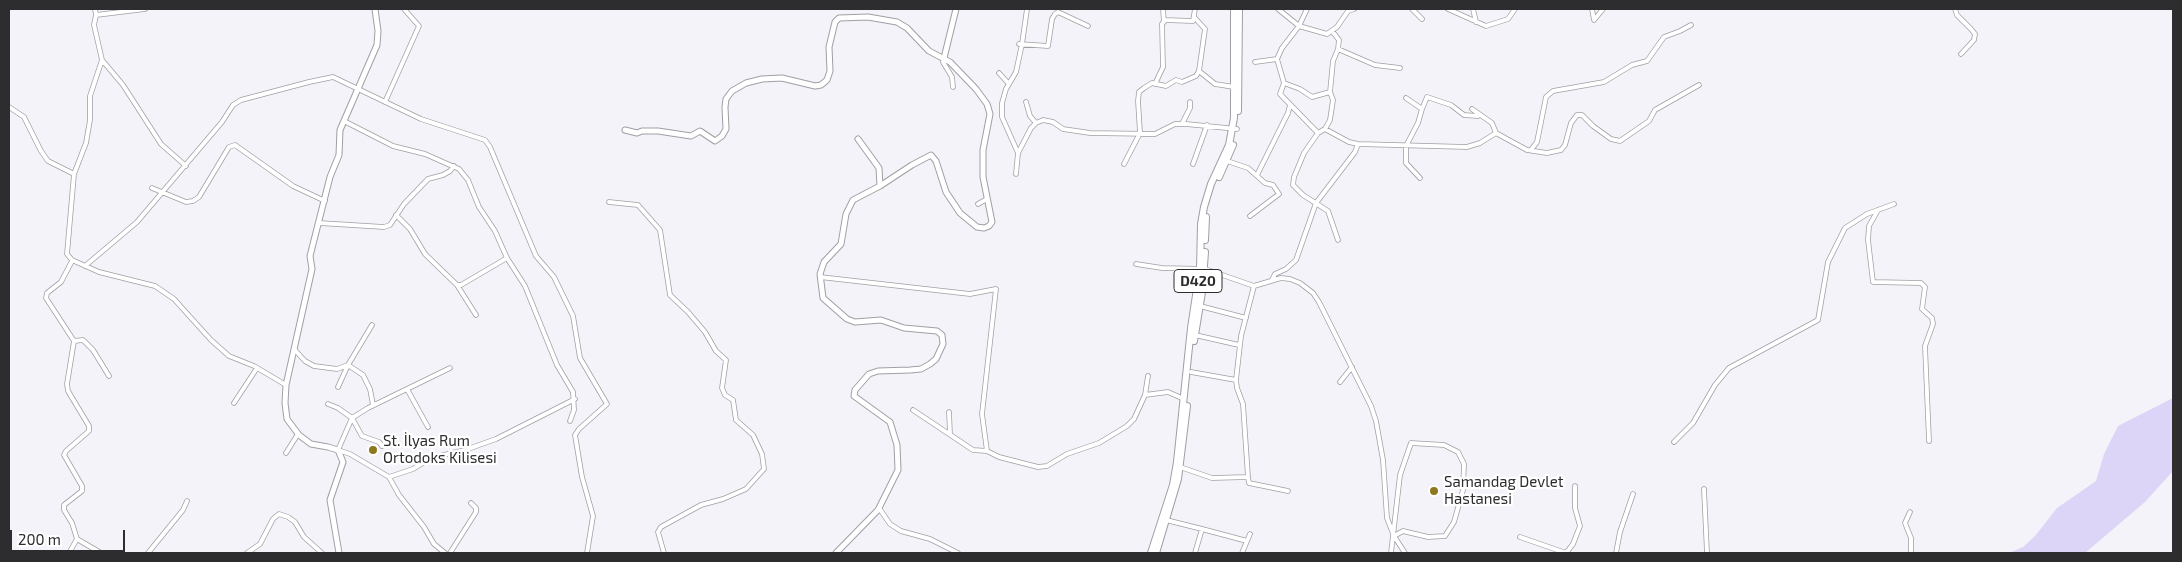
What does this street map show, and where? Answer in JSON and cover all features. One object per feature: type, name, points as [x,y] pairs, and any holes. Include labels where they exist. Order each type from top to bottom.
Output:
[{"type":"highway","name":"D420","points":[[1234,9],[1236,87]]},
{"type":"highway","name":"D420","points":[[1156,553],[1180,467],[1200,306],[1208,206],[1213,188],[1228,161],[1235,129],[1239,9]]},
{"type":"highway","name":"D420","points":[[1151,553],[1173,485],[1191,328],[1202,269],[1201,224],[1206,197],[1235,129]]},
{"type":"street","points":[[95,9],[94,25],[102,60],[123,85],[162,144],[186,166]]},
{"type":"street","points":[[96,15],[145,9]]},
{"type":"street","points":[[375,9],[378,31],[377,45],[340,130],[339,155],[330,177],[310,256],[312,269],[286,385],[285,403],[287,419],[298,434],[311,444],[328,446],[350,454],[389,477],[434,544],[445,553]]},
{"type":"street","points":[[386,102],[418,26],[404,9]]},
{"type":"street","points":[[953,87],[952,77],[943,62],[956,9]]},
{"type":"street","points":[[1018,153],[1002,117],[1002,104],[1009,84],[1016,72],[1027,9]]},
{"type":"street","points":[[1155,84],[1163,67],[1163,9]]},
{"type":"street","points":[[1164,22],[1175,19],[1193,21],[1195,9]]},
{"type":"street","points":[[1278,9],[1300,26],[1321,33],[1332,31],[1342,17],[1348,11],[1354,9]]},
{"type":"street","points":[[1307,9],[1300,26],[1282,48],[1277,59],[1284,83],[1280,94],[1318,133]]},
{"type":"street","points":[[1412,9],[1422,19]]},
{"type":"street","points":[[1448,9],[1486,26],[1508,18],[1515,9]]},
{"type":"street","points":[[1473,9],[1476,22]]},
{"type":"street","points":[[1592,9],[1594,20],[1603,9]]},
{"type":"street","points":[[1955,9],[1957,15],[1974,34],[1974,40],[1961,54]]},
{"type":"street","points":[[1021,44],[1048,46],[1052,19],[1058,12],[1088,26]]},
{"type":"street","points":[[624,130],[637,134],[642,131],[658,131],[691,136],[700,131],[715,141],[722,136],[726,129],[726,98],[739,87],[762,78],[782,78],[816,86],[821,85],[827,80],[830,71],[831,39],[835,22],[839,18],[868,17],[896,22],[914,33],[929,51],[944,58],[976,89],[986,104],[990,114],[983,150],[987,199],[992,222],[984,228],[976,227],[960,213],[946,192],[936,161],[931,155],[853,200],[846,214],[841,244],[824,262],[820,277],[823,298],[847,320],[856,322],[881,320],[904,328],[937,331],[942,335],[943,344],[936,359],[930,364],[910,370],[878,371],[869,374],[855,390],[854,396],[890,422],[895,434],[898,470],[879,508],[871,519],[836,553]]},
{"type":"street","points":[[1124,164],[1140,133],[1139,92],[1152,83],[1166,86],[1176,80],[1182,82],[1196,76],[1199,71],[1205,29],[1194,17]]},
{"type":"street","points":[[1531,150],[1537,142],[1546,97],[1554,91],[1604,82],[1632,65],[1647,61],[1664,37],[1680,32],[1691,25]]},
{"type":"street","points":[[1332,31],[1339,40],[1338,49],[1333,61],[1330,92],[1333,100],[1330,120],[1325,129],[1318,133],[1304,153],[1294,177],[1293,185],[1303,195],[1328,211],[1338,240]]},
{"type":"street","points":[[1338,49],[1375,65],[1400,68]]},
{"type":"street","points":[[1255,62],[1277,59]]},
{"type":"street","points":[[102,60],[90,96],[90,120],[86,143],[74,174],[67,254],[72,260],[99,272],[155,286],[174,299],[211,340],[230,356],[257,368],[286,385]]},
{"type":"street","points":[[1199,71],[1215,84],[1236,87]]},
{"type":"street","points":[[999,72],[1009,84]]},
{"type":"street","points":[[86,266],[137,222],[186,166],[222,122],[233,105],[241,100],[333,77],[421,118],[485,140],[490,146],[536,256],[554,277],[573,316],[580,358],[607,404],[578,429],[575,434],[582,477],[594,516],[587,553]]},
{"type":"street","points":[[1284,83],[1300,89],[1312,97],[1330,92]]},
{"type":"street","points":[[1420,178],[1406,163],[1406,146],[1418,123],[1427,97],[1451,104],[1464,115],[1478,116],[1492,123],[1496,133],[1515,144],[1531,150],[1547,152],[1561,150],[1565,145],[1571,123],[1577,115],[1582,115],[1611,138],[1620,141],[1649,121],[1655,110],[1699,85]]},
{"type":"street","points":[[1406,98],[1422,109]]},
{"type":"street","points":[[1026,102],[1030,116],[1036,122]]},
{"type":"street","points":[[1182,124],[1190,108],[1190,102]]},
{"type":"street","points":[[1256,175],[1290,105]]},
{"type":"street","points":[[9,107],[24,117],[48,161],[74,174]]},
{"type":"street","points":[[1472,109],[1478,116]]},
{"type":"street","points":[[990,114],[1002,117]]},
{"type":"street","points":[[1016,174],[1018,153],[1036,122],[1043,120],[1053,122],[1063,128],[1090,133],[1155,134],[1175,124],[1207,125],[1235,129]]},
{"type":"street","points":[[344,121],[393,146],[425,154],[459,168],[468,180],[479,207],[495,231],[507,258],[525,286],[557,365],[573,392],[574,410],[570,421]]},
{"type":"street","points":[[1193,164],[1207,125]]},
{"type":"street","points":[[1325,129],[1349,142],[1358,144],[1406,146],[1467,147],[1480,143],[1496,133]]},
{"type":"street","points":[[858,139],[879,168],[880,186]]},
{"type":"street","points":[[1272,280],[1275,274],[1286,269],[1296,260],[1316,203],[1355,152],[1358,144]]},
{"type":"street","points":[[152,188],[186,202],[193,201],[199,197],[228,147],[236,145],[293,186],[325,201]]},
{"type":"street","points":[[1228,161],[1248,168],[1265,183],[1273,185],[1279,194],[1250,216]]},
{"type":"street","points":[[318,223],[384,227],[390,225],[396,215],[428,179],[443,175],[454,166]]},
{"type":"street","points":[[978,204],[987,199]]},
{"type":"street","points":[[609,202],[638,205],[660,230],[670,295],[694,319],[705,332],[716,351],[726,360],[722,388],[726,395],[733,400],[736,420],[753,435],[762,454],[764,469],[746,489],[723,499],[701,505],[661,527],[658,532],[664,553]]},
{"type":"street","points":[[1674,442],[1693,423],[1716,385],[1729,368],[1818,320],[1828,262],[1841,234],[1845,228],[1867,214],[1894,204]]},
{"type":"street","points":[[1878,210],[1869,226],[1868,240],[1873,282],[1921,283],[1926,287],[1922,309],[1932,318],[1933,324],[1925,346],[1929,441]]},
{"type":"street","points":[[396,215],[410,229],[425,254],[457,284],[476,315]]},
{"type":"street","points":[[457,284],[462,285],[507,258]]},
{"type":"street","points":[[72,260],[60,282],[47,292],[46,298],[74,341],[67,384],[68,391],[89,426],[89,432],[64,454],[82,486],[82,491],[64,505],[64,510],[72,523],[77,539],[101,553]]},
{"type":"street","points":[[1136,264],[1162,268],[1202,269],[1254,286],[1272,280],[1290,278],[1300,283],[1313,294],[1319,302],[1365,392],[1376,421],[1383,460],[1387,518],[1394,536],[1405,553]]},
{"type":"street","points":[[1162,268],[1166,273]]},
{"type":"street","points":[[820,277],[970,294],[996,289],[982,414],[987,451]]},
{"type":"street","points":[[1254,286],[1240,345],[1236,380],[1243,404],[1248,477],[1249,483],[1288,491]]},
{"type":"street","points":[[1200,306],[1246,318]]},
{"type":"street","points":[[338,387],[348,365],[372,325]]},
{"type":"street","points":[[1195,335],[1240,345]]},
{"type":"street","points":[[74,341],[83,340],[93,350],[109,376]]},
{"type":"street","points":[[294,349],[304,360],[314,366],[337,369],[348,365]]},
{"type":"street","points":[[348,365],[363,375],[370,389],[373,405]]},
{"type":"street","points":[[234,403],[257,368]]},
{"type":"street","points":[[339,553],[330,500],[342,462],[338,450],[352,418],[373,405],[450,368]]},
{"type":"street","points":[[1340,382],[1352,368]]},
{"type":"street","points":[[1191,372],[1236,380]]},
{"type":"street","points":[[913,410],[973,450],[987,451],[1032,467],[1047,466],[1067,454],[1098,444],[1127,426],[1134,419],[1145,395],[1148,376]]},
{"type":"street","points":[[407,389],[428,427]]},
{"type":"street","points":[[1145,395],[1168,392],[1184,399]]},
{"type":"street","points":[[389,477],[413,469],[432,458],[465,450],[496,439],[574,399]]},
{"type":"street","points":[[328,404],[338,408],[352,418],[362,436],[379,442],[382,446]]},
{"type":"street","points":[[949,412],[950,434]]},
{"type":"street","points":[[286,453],[298,434]]},
{"type":"street","points":[[1391,553],[1400,475],[1411,443],[1444,445],[1458,452],[1464,464],[1463,490],[1454,522],[1445,536],[1428,537],[1402,531],[1394,536]]},
{"type":"street","points":[[1180,467],[1212,478],[1248,477]]},
{"type":"street","points":[[1520,537],[1567,553],[1577,537],[1580,526],[1575,508],[1575,486]]},
{"type":"street","points":[[1704,489],[1707,553]]},
{"type":"street","points":[[1616,553],[1620,532],[1633,494]]},
{"type":"street","points":[[148,553],[183,510],[187,501]]},
{"type":"street","points":[[450,553],[476,512],[476,508],[471,503]]},
{"type":"street","points":[[879,508],[890,524],[901,531],[930,539],[958,553]]},
{"type":"street","points":[[1910,512],[1905,523],[1911,538],[1911,553]]},
{"type":"street","points":[[247,553],[260,544],[273,519],[278,514],[288,517],[295,522],[304,537],[322,553]]},
{"type":"street","points":[[1166,520],[1247,541]]},
{"type":"street","points":[[1195,553],[1202,530]]},
{"type":"street","points":[[1242,553],[1250,534]]},
{"type":"street","points":[[69,553],[77,539]]},
{"type":"shaded area","points":[[2173,398],[2173,471],[2145,502],[2085,553],[2009,553],[2023,547],[2035,536],[2057,508],[2096,481],[2104,454],[2118,426]]},
{"type":"place","name":"St. İlyas Rum Ortodoks Kilisesi","points":[[373,450]]},
{"type":"place","name":"Samandag Devlet Hastanesi","points":[[1434,491]]}]
